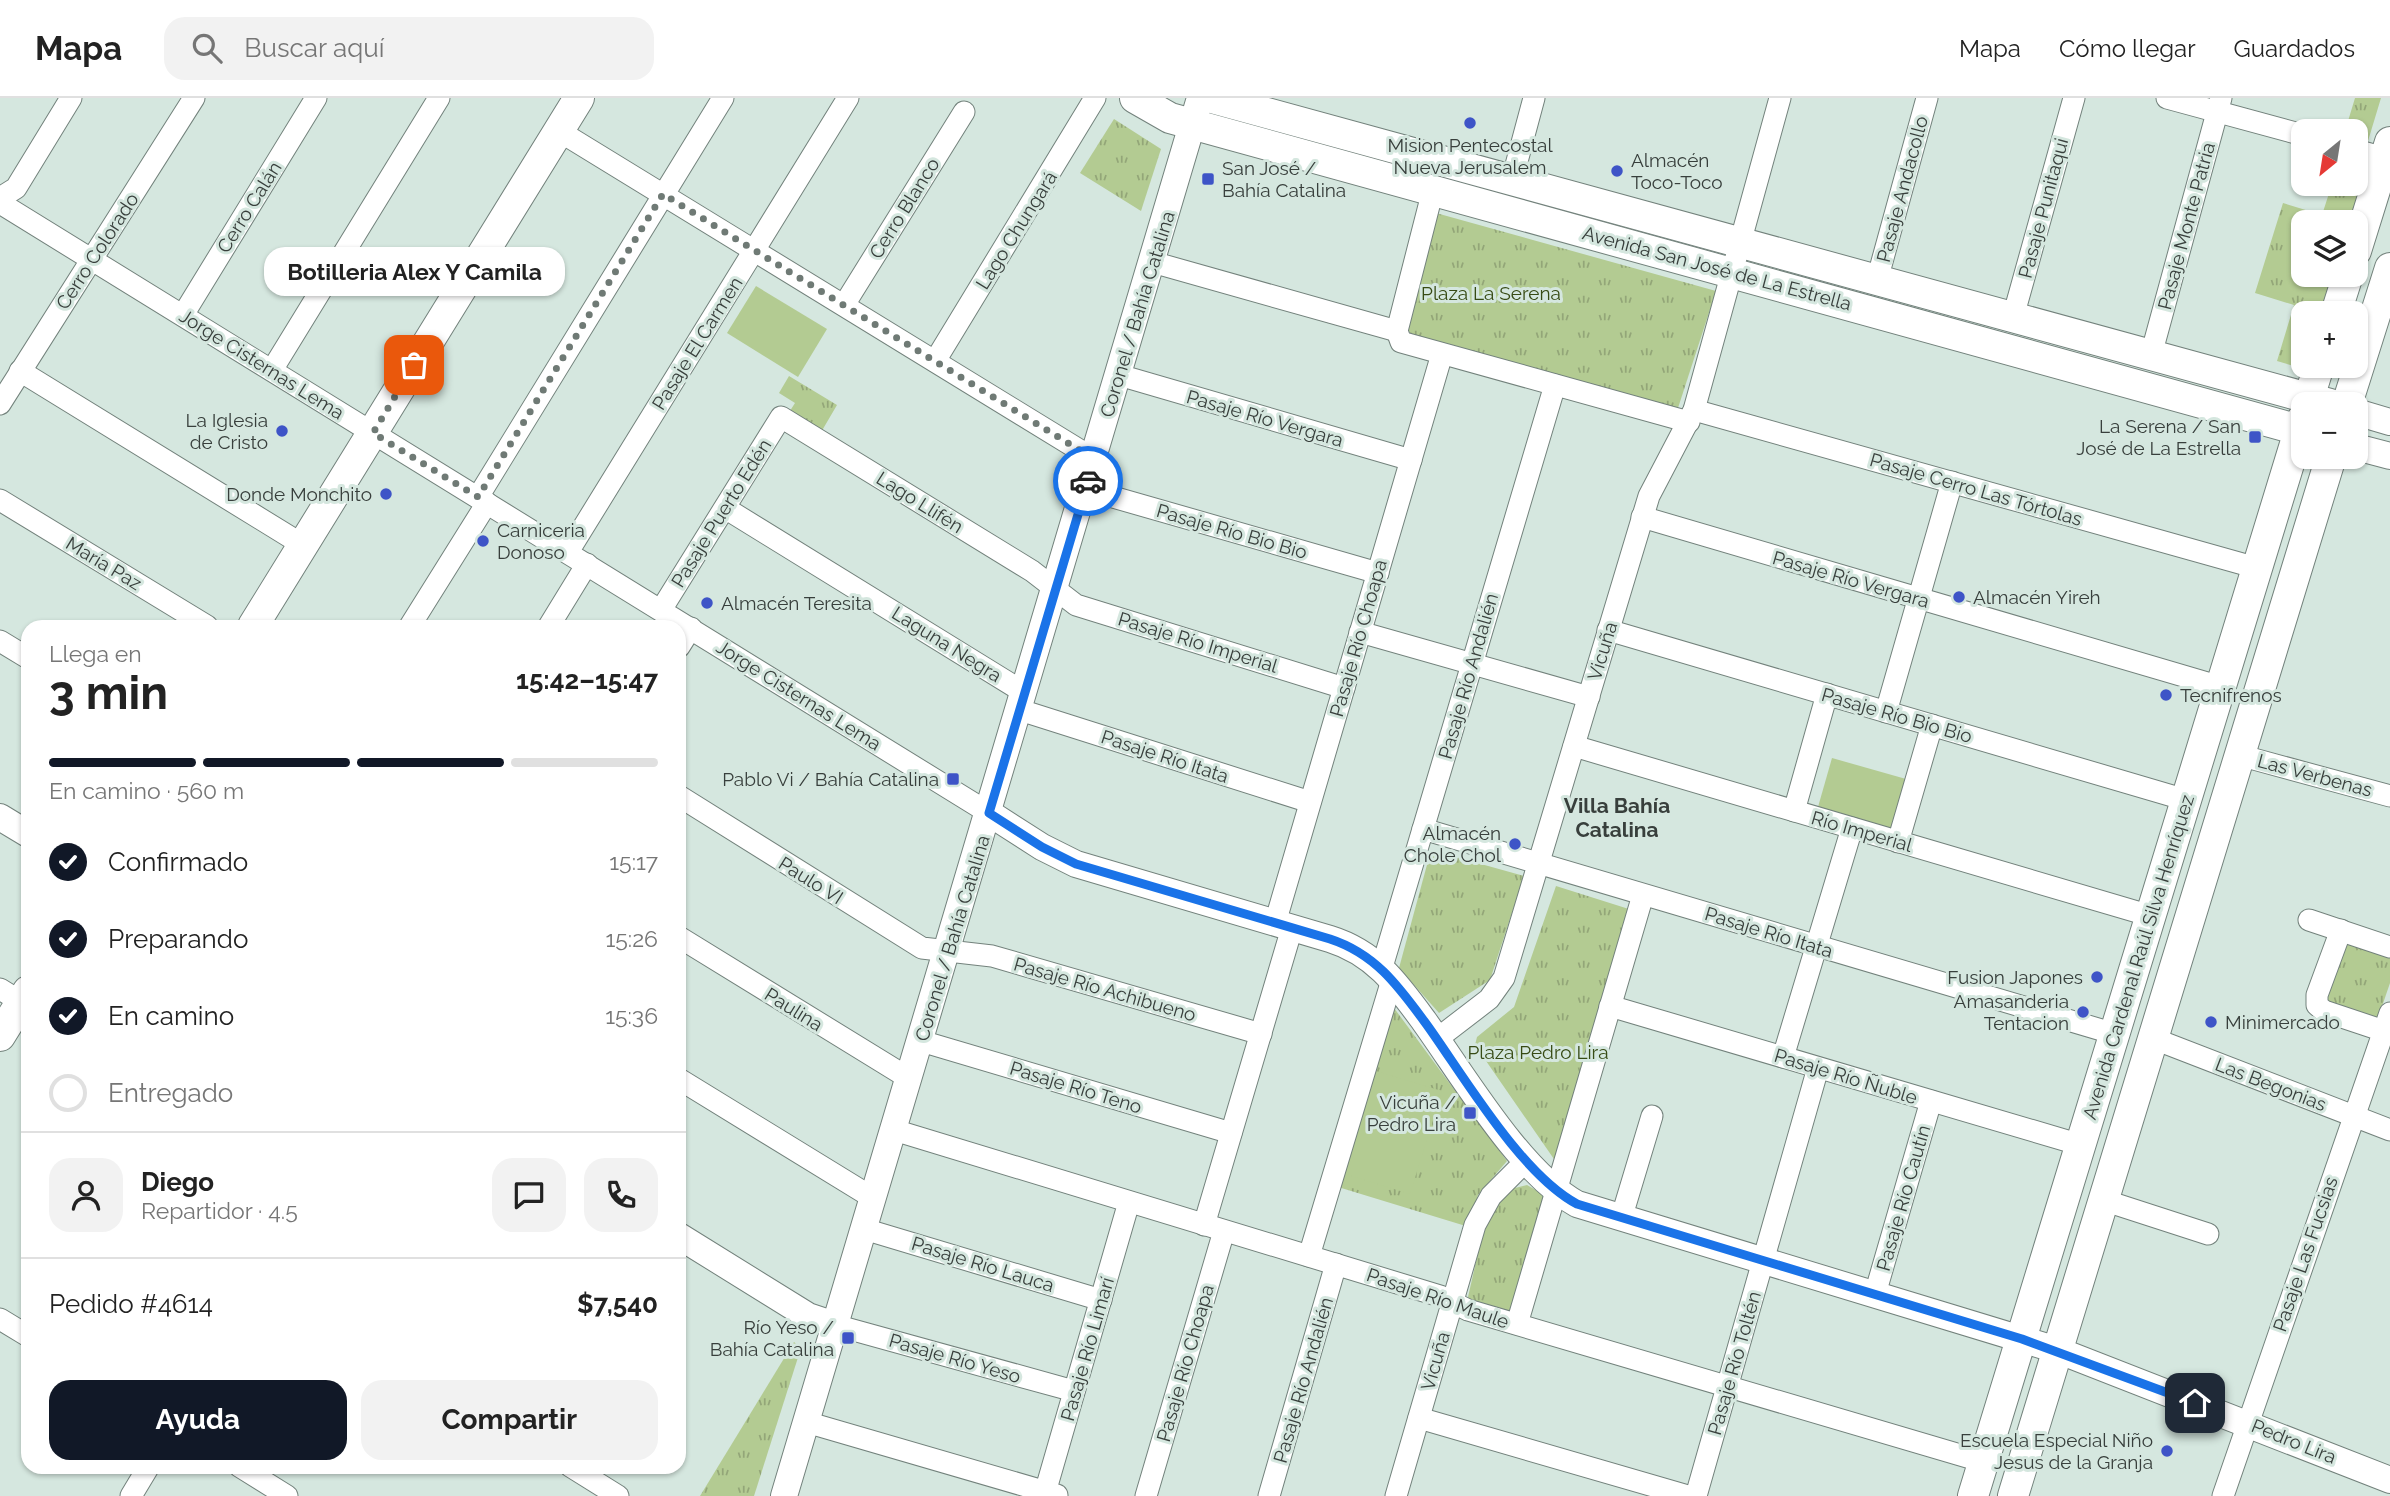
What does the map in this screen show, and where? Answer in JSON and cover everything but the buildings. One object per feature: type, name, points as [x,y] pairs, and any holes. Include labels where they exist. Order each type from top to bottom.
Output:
[{"type":"main road","points":[[257,620],[579,98]]},
{"type":"main road","name":"Avenida San José de La Estrella","points":[[1135,98],[1154,111],[1197,111],[1433,190],[1732,272],[2291,410]]},
{"type":"main road","name":"Avenida San José de La Estrella","points":[[1212,98],[2151,355],[2291,407]]},
{"type":"main road","points":[[2368,212],[2387,150]]},
{"type":"main road","points":[[2351,392],[2390,268]]},
{"type":"main road","name":"Avenida Cardenal Raúl Silva Henríquez","points":[[1973,1496],[2257,568],[2291,467]]},
{"type":"main road","name":"Avenida Cardenal Raúl Silva Henríquez","points":[[2013,1496],[2327,469]]},
{"type":"main road","points":[[0,1036],[16,994]]},
{"type":"street","points":[[0,201],[16,188],[71,98]]},
{"type":"street","name":"Cerro Colorado","points":[[0,404],[194,98]]},
{"type":"street","name":"Cerro Calán","points":[[183,315],[316,98]]},
{"type":"street","points":[[272,370],[439,98]]},
{"type":"street","points":[[413,620],[663,194],[723,98]]},
{"type":"street","name":"Pasaje El Carmen","points":[[568,552],[848,98]]},
{"type":"street","name":"Lago Chungará","points":[[935,361],[1095,98]]},
{"type":"street","points":[[1511,180],[1534,98]]},
{"type":"street","name":"Vicuña","points":[[1437,1039],[1498,989],[1508,966],[1642,517],[1654,483],[1692,416],[1780,98]]},
{"type":"street","name":"Pasaje Andacollo","points":[[1877,280],[1927,98]]},
{"type":"street","name":"Pasaje Punitaqui","points":[[2013,317],[2074,98]]},
{"type":"street","points":[[2168,98],[2219,105],[2291,131]]},
{"type":"street","name":"Pasaje Monte Patria","points":[[2151,355],[2219,105]]},
{"type":"street","name":"Coronel / Bahía Catalina","points":[[784,1496],[1197,111]]},
{"type":"street","name":"Cerro Blanco","points":[[844,305],[964,112]]},
{"type":"street","points":[[559,131],[1094,459]]},
{"type":"street","points":[[2368,150],[2387,150]]},
{"type":"street","points":[[1398,335],[1433,190]]},
{"type":"street","name":"Jorge Cisternas Lema","points":[[0,201],[678,620]]},
{"type":"street","name":"Pasaje Cerro Las Tórtolas","points":[[1152,262],[1398,335],[1442,354],[1555,385],[1692,416],[1952,482],[2257,568]]},
{"type":"street","name":"Pasaje Río Choapa","points":[[1146,1496],[1214,1228],[1231,1133],[1261,1034],[1310,802],[1442,354]]},
{"type":"street","points":[[20,371],[303,545]]},
{"type":"street","name":"Pasaje Río Vergara","points":[[1119,375],[1411,460]]},
{"type":"street","name":"Pasaje Río Andalién","points":[[1309,1256],[1387,973],[1423,829],[1555,385]]},
{"type":"street","points":[[2368,416],[2390,422]]},
{"type":"street","name":"Pasaje Puerto Edén","points":[[661,610],[781,417]]},
{"type":"street","name":"Lago Llifén","points":[[781,417],[1032,571],[1055,591]]},
{"type":"street","points":[[2368,450],[2390,456]]},
{"type":"street","points":[[1886,712],[1952,482]]},
{"type":"street","name":"Pasaje Río Bio Bio","points":[[1085,489],[1378,573]]},
{"type":"street","name":"María Paz","points":[[0,500],[197,620]]},
{"type":"street","name":"Laguna Negra","points":[[725,508],[1023,701]]},
{"type":"street","name":"Pasaje Río Vergara","points":[[1642,517],[2221,687]]},
{"type":"street","points":[[553,620],[587,564]]},
{"type":"street","name":"Pasaje Río Imperial","points":[[1055,591],[1076,605],[1344,688]]},
{"type":"street","name":"Jorge Cisternas Lema","points":[[686,625],[989,813]]},
{"type":"street","points":[[686,636],[691,628]]},
{"type":"street","name":"Pasaje Río Bio Bio","points":[[1608,630],[2186,800]]},
{"type":"street","points":[[1360,632],[1588,697]]},
{"type":"street","points":[[0,641],[21,654]]},
{"type":"street","points":[[1794,811],[1827,694]]},
{"type":"street","name":"Pasaje Río Itata","points":[[1023,701],[1310,802]]},
{"type":"street","points":[[1898,842],[1932,725]]},
{"type":"street","name":"Río Imperial","points":[[1574,746],[2151,916]]},
{"type":"street","name":"Las Verbenas","points":[[2239,755],[2390,796]]},
{"type":"street","name":"Paulo VI","points":[[686,800],[913,944],[948,951]]},
{"type":"street","name":"Pedro Lira","points":[[989,813],[1042,847],[1076,864],[1354,948],[1387,973],[1525,1161],[1556,1191],[1577,1204],[2057,1350],[2390,1480]]},
{"type":"street","points":[[0,817],[21,830]]},
{"type":"street","points":[[1783,1058],[1852,828]]},
{"type":"street","name":"Pasaje Río Itata","points":[[1423,829],[2115,1034]]},
{"type":"street","points":[[1517,1324],[1643,895]]},
{"type":"street","points":[[2309,920],[2390,947]]},
{"type":"street","points":[[2341,930],[2317,995],[2318,1005],[2324,1010],[2387,1022]]},
{"type":"street","name":"Paulina","points":[[686,941],[909,1079]]},
{"type":"street","name":"Pasaje Río Achibueno","points":[[948,951],[992,956],[1261,1034]]},
{"type":"street","name":"Pasaje Río Ñuble","points":[[1610,1006],[2081,1145]]},
{"type":"street","name":"Pasaje Las Fucsias","points":[[2223,1496],[2246,1422],[2387,1022]]},
{"type":"street","name":"Las Begonias","points":[[2152,1038],[2390,1130]]},
{"type":"street","name":"Pasaje Río Teno","points":[[921,1041],[1231,1133]]},
{"type":"street","name":"Pasaje Río Toltén","points":[[1696,1496],[1818,1068]]},
{"type":"street","points":[[686,1083],[873,1198]]},
{"type":"street","name":"Pasaje Río Cautín","points":[[1874,1294],[1931,1101]]},
{"type":"street","points":[[1620,1219],[1652,1116]]},
{"type":"street","name":"Pasaje Río Maule","points":[[894,1130],[1336,1264],[1517,1324],[1984,1462]]},
{"type":"street","name":"Vicuña","points":[[1396,1496],[1482,1208],[1525,1161]]},
{"type":"street","points":[[2102,1200],[2208,1234]]},
{"type":"street","name":"Pasaje Río Limarí","points":[[1049,1495],[1074,1391],[1129,1202]]},
{"type":"street","name":"Pasaje Río Lauca","points":[[864,1229],[1101,1300]]},
{"type":"street","points":[[686,1241],[808,1316],[835,1325]]},
{"type":"street","name":"Pasaje Río Andalién","points":[[1269,1496],[1336,1264]]},
{"type":"street","name":"Pasaje Río Yeso","points":[[835,1325],[1074,1391]]},
{"type":"street","points":[[1419,1418],[1688,1496]]},
{"type":"street","points":[[806,1422],[1049,1495]]},
{"type":"street","points":[[131,1496],[144,1474]]},
{"type":"street","points":[[252,1474],[287,1496]]},
{"type":"street","points":[[583,1474],[618,1496]]},
{"type":"green space","points":[[2355,98],[2381,98],[2368,141],[2368,119],[2349,119]]},
{"type":"green space","points":[[1114,119],[1161,149],[1141,211],[1080,173]]},
{"type":"green space","points":[[2328,196],[2360,196],[2356,210],[2324,210]]},
{"type":"green space","points":[[2283,203],[2306,210],[2291,210],[2291,287],[2332,287],[2328,301],[2291,301],[2291,304],[2255,293]]},
{"type":"green space","name":"Plaza La Serena","points":[[1436,213],[1716,291],[1678,408],[1411,335],[1408,329]]},
{"type":"green space","points":[[756,286],[827,329],[798,377],[727,333]]},
{"type":"green space","points":[[2291,315],[2291,365],[2277,361]]},
{"type":"green space","points":[[789,376],[837,405],[820,434],[788,414],[795,403],[779,393]]},
{"type":"green space","points":[[1832,758],[1906,779],[1892,829],[1818,807]]},
{"type":"green space","points":[[1431,850],[1524,876],[1490,980],[1439,1013],[1399,968]]},
{"type":"green space","name":"Plaza Pedro Lira","points":[[1556,886],[1632,910],[1556,1162],[1475,1045],[1477,1037],[1514,1007]]},
{"type":"green space","points":[[2351,942],[2390,957],[2390,983],[2376,1024],[2322,999],[2342,948]]},
{"type":"green space","points":[[1394,1008],[1507,1161],[1478,1195],[1469,1227],[1338,1187]]},
{"type":"green space","points":[[1376,1071],[1442,1091],[1410,1194],[1345,1174]]},
{"type":"green space","points":[[1527,1185],[1546,1196],[1515,1309],[1506,1314],[1473,1305],[1468,1297],[1486,1218],[1507,1190]]},
{"type":"green space","points":[[794,1342],[801,1348],[754,1496],[700,1496]]},
{"type":"way so far","points":[[414,365],[373,433],[478,497],[663,194],[1094,459],[1088,481]]},
{"type":"place","name":"Mision Pentecostal Nueva Jerusalem","points":[[1470,123]]},
{"type":"place","name":"Almacén Toco-Toco","points":[[1617,171]]},
{"type":"place","name":"San José / Bahía Catalina","points":[[1208,179]]},
{"type":"place","name":"Botilleria Alex Y Camila","points":[[414,365]]},
{"type":"place","name":"La Iglesia de Cristo","points":[[282,431]]},
{"type":"place","name":"La Serena / San José de La Estrella","points":[[2255,437]]},
{"type":"place","name":"Donde Monchito","points":[[386,494]]},
{"type":"place","name":"Carniceria Donoso","points":[[483,541]]},
{"type":"place","name":"Almacén Yireh","points":[[1959,597]]},
{"type":"place","name":"Almacén Teresita","points":[[707,603]]},
{"type":"place","name":"Tecnifrenos","points":[[2166,695]]},
{"type":"place","name":"Pablo Vi / Bahía Catalina","points":[[953,779]]},
{"type":"place","name":"Almacén Chole Chol","points":[[1515,844]]},
{"type":"place","name":"Fusion Japones","points":[[2097,977]]},
{"type":"place","name":"Amasanderia Tentacion","points":[[2083,1012]]},
{"type":"place","name":"Minimercado","points":[[2211,1022]]},
{"type":"place","name":"Vicuña / Pedro Lira","points":[[1470,1113]]},
{"type":"place","name":"Río Yeso / Bahía Catalina","points":[[848,1338]]},
{"type":"place","name":"Escuela Especial Niño Jesus de la Granja","points":[[2167,1451]]},
{"type":"district","name":"Villa Bahía Catalina","points":[[1617,818]]},
{"type":"route","points":[[1088,481],[989,813],[1042,847],[1076,864],[1330,939],[1366,954],[1378,963],[1399,987],[1525,1161],[1556,1191],[1577,1204],[2022,1339],[2195,1403]]}]
